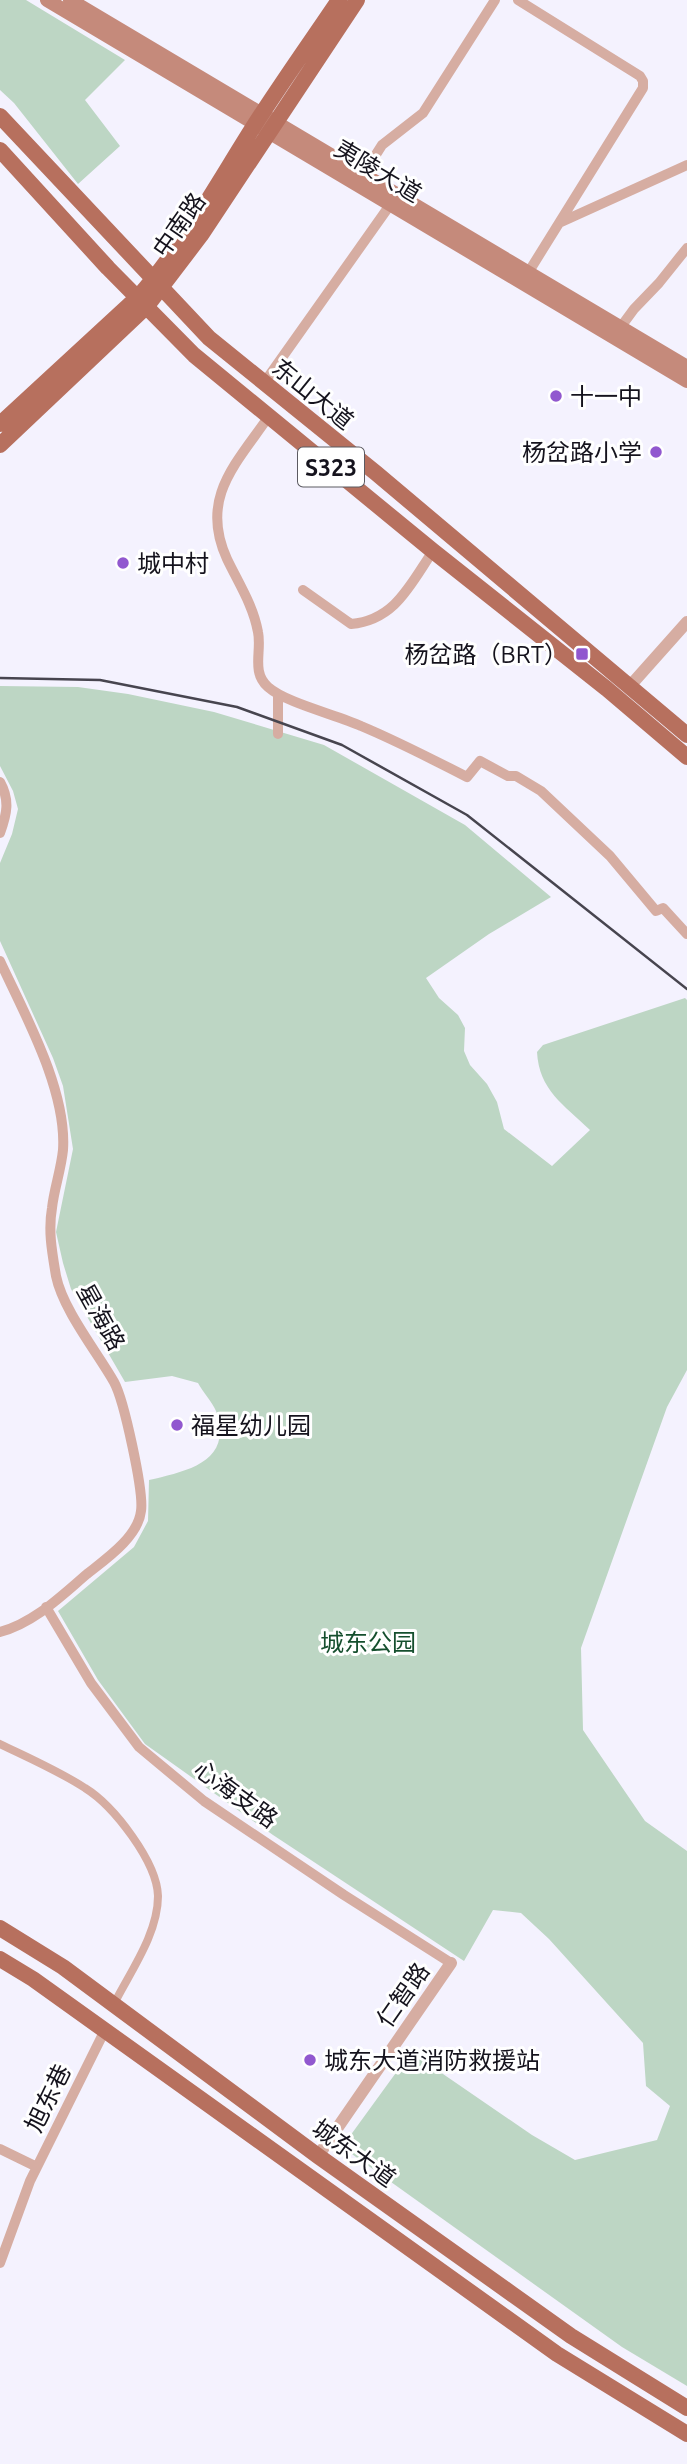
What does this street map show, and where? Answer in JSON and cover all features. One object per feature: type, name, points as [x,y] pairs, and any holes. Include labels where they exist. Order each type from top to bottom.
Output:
[{"type":"main road","name":"夷陵大道","points":[[47,0],[363,175],[687,367]]},
{"type":"main road","name":"夷陵大道","points":[[70,0],[390,205],[687,381]]},
{"type":"main road","name":"中南路","points":[[265,123],[339,0]]},
{"type":"main road","name":"中南路","points":[[0,445],[157,285],[188,231],[357,0]]},
{"type":"main road","name":"东山大道","points":[[0,116],[209,338],[376,473],[687,735]]},
{"type":"main road","name":"东山大道","points":[[0,150],[194,355],[433,551],[607,688],[687,757]]},
{"type":"main road","name":"中南路","points":[[0,424],[143,302]]},
{"type":"main road","name":"城东大道","points":[[0,1928],[63,1967],[318,2156],[571,2336],[687,2408]]},
{"type":"main road","name":"城东大道","points":[[0,1959],[105,2030],[557,2354],[687,2434]]},
{"type":"street","points":[[363,175],[382,145],[423,113],[495,0]]},
{"type":"street","points":[[517,0],[640,76],[643,81],[643,88],[528,273]]},
{"type":"street","points":[[559,223],[687,165]]},
{"type":"street","points":[[264,383],[390,205]]},
{"type":"street","points":[[620,328],[687,248]]},
{"type":"street","points":[[269,416],[228,475],[217,502],[216,519],[219,539],[247,596],[259,633],[260,678],[278,695],[361,726],[467,777],[480,761],[508,776],[516,776],[541,791],[610,856],[656,911],[663,908],[687,934]]},
{"type":"street","points":[[303,590],[351,624],[363,623],[379,618],[393,608],[433,551]]},
{"type":"street","points":[[630,686],[687,622]]},
{"type":"street","points":[[278,695],[278,734]]},
{"type":"street","points":[[0,782],[6,794],[7,814],[0,833]]},
{"type":"street","name":"星海路","points":[[0,961],[45,1059],[59,1114],[63,1149],[49,1237],[57,1281],[74,1318],[116,1386],[135,1462],[142,1512],[127,1542],[47,1607],[27,1621],[0,1632]]},
{"type":"street","name":"心海支路","points":[[47,1607],[91,1683],[139,1747],[204,1801],[344,1895],[452,1963]]},
{"type":"street","points":[[0,1744],[88,1789],[124,1827],[152,1871],[158,1896],[154,1921],[114,2004]]},
{"type":"street","name":"仁智路","points":[[318,2156],[452,1963]]},
{"type":"street","name":"旭东巷","points":[[0,2263],[37,2167],[105,2030]]},
{"type":"street","points":[[0,2149],[37,2167]]},
{"type":"green space","points":[[0,0],[26,0],[125,60],[85,100],[120,146],[78,184],[14,103],[0,90]]},
{"type":"green space","name":"城东公园","points":[[0,686],[78,687],[128,694],[214,712],[324,745],[465,825],[551,897],[489,934],[426,978],[439,998],[458,1015],[465,1028],[464,1051],[470,1065],[487,1084],[497,1102],[504,1129],[552,1166],[590,1130],[554,1096],[542,1077],[537,1052],[543,1045],[685,998],[687,1000],[687,1370],[667,1407],[581,1648],[583,1730],[645,1821],[687,1851],[687,2386],[622,2347],[342,2147],[411,2052],[532,2135],[575,2160],[657,2140],[670,2106],[646,2086],[643,2043],[549,1939],[521,1913],[493,1910],[464,1961],[273,1835],[145,1744],[98,1680],[58,1611],[134,1547],[148,1521],[149,1480],[178,1473],[204,1461],[213,1453],[220,1428],[216,1411],[198,1383],[172,1376],[125,1382],[71,1289],[63,1263],[56,1232],[73,1149],[63,1086],[0,941],[0,863],[12,834],[18,809],[13,791],[0,766]]},
{"type":"railway","points":[[0,678],[100,680],[237,707],[342,745],[467,815],[687,989]]},
{"type":"place","name":"十一中","points":[[556,396]]},
{"type":"place","name":"杨岔路小学","points":[[656,452]]},
{"type":"place","name":"城中村","points":[[123,563]]},
{"type":"place","name":"杨岔路（BRT）","points":[[582,654]]},
{"type":"place","name":"福星幼儿园","points":[[177,1425]]},
{"type":"place","name":"城东大道消防救援站","points":[[310,2060]]}]
